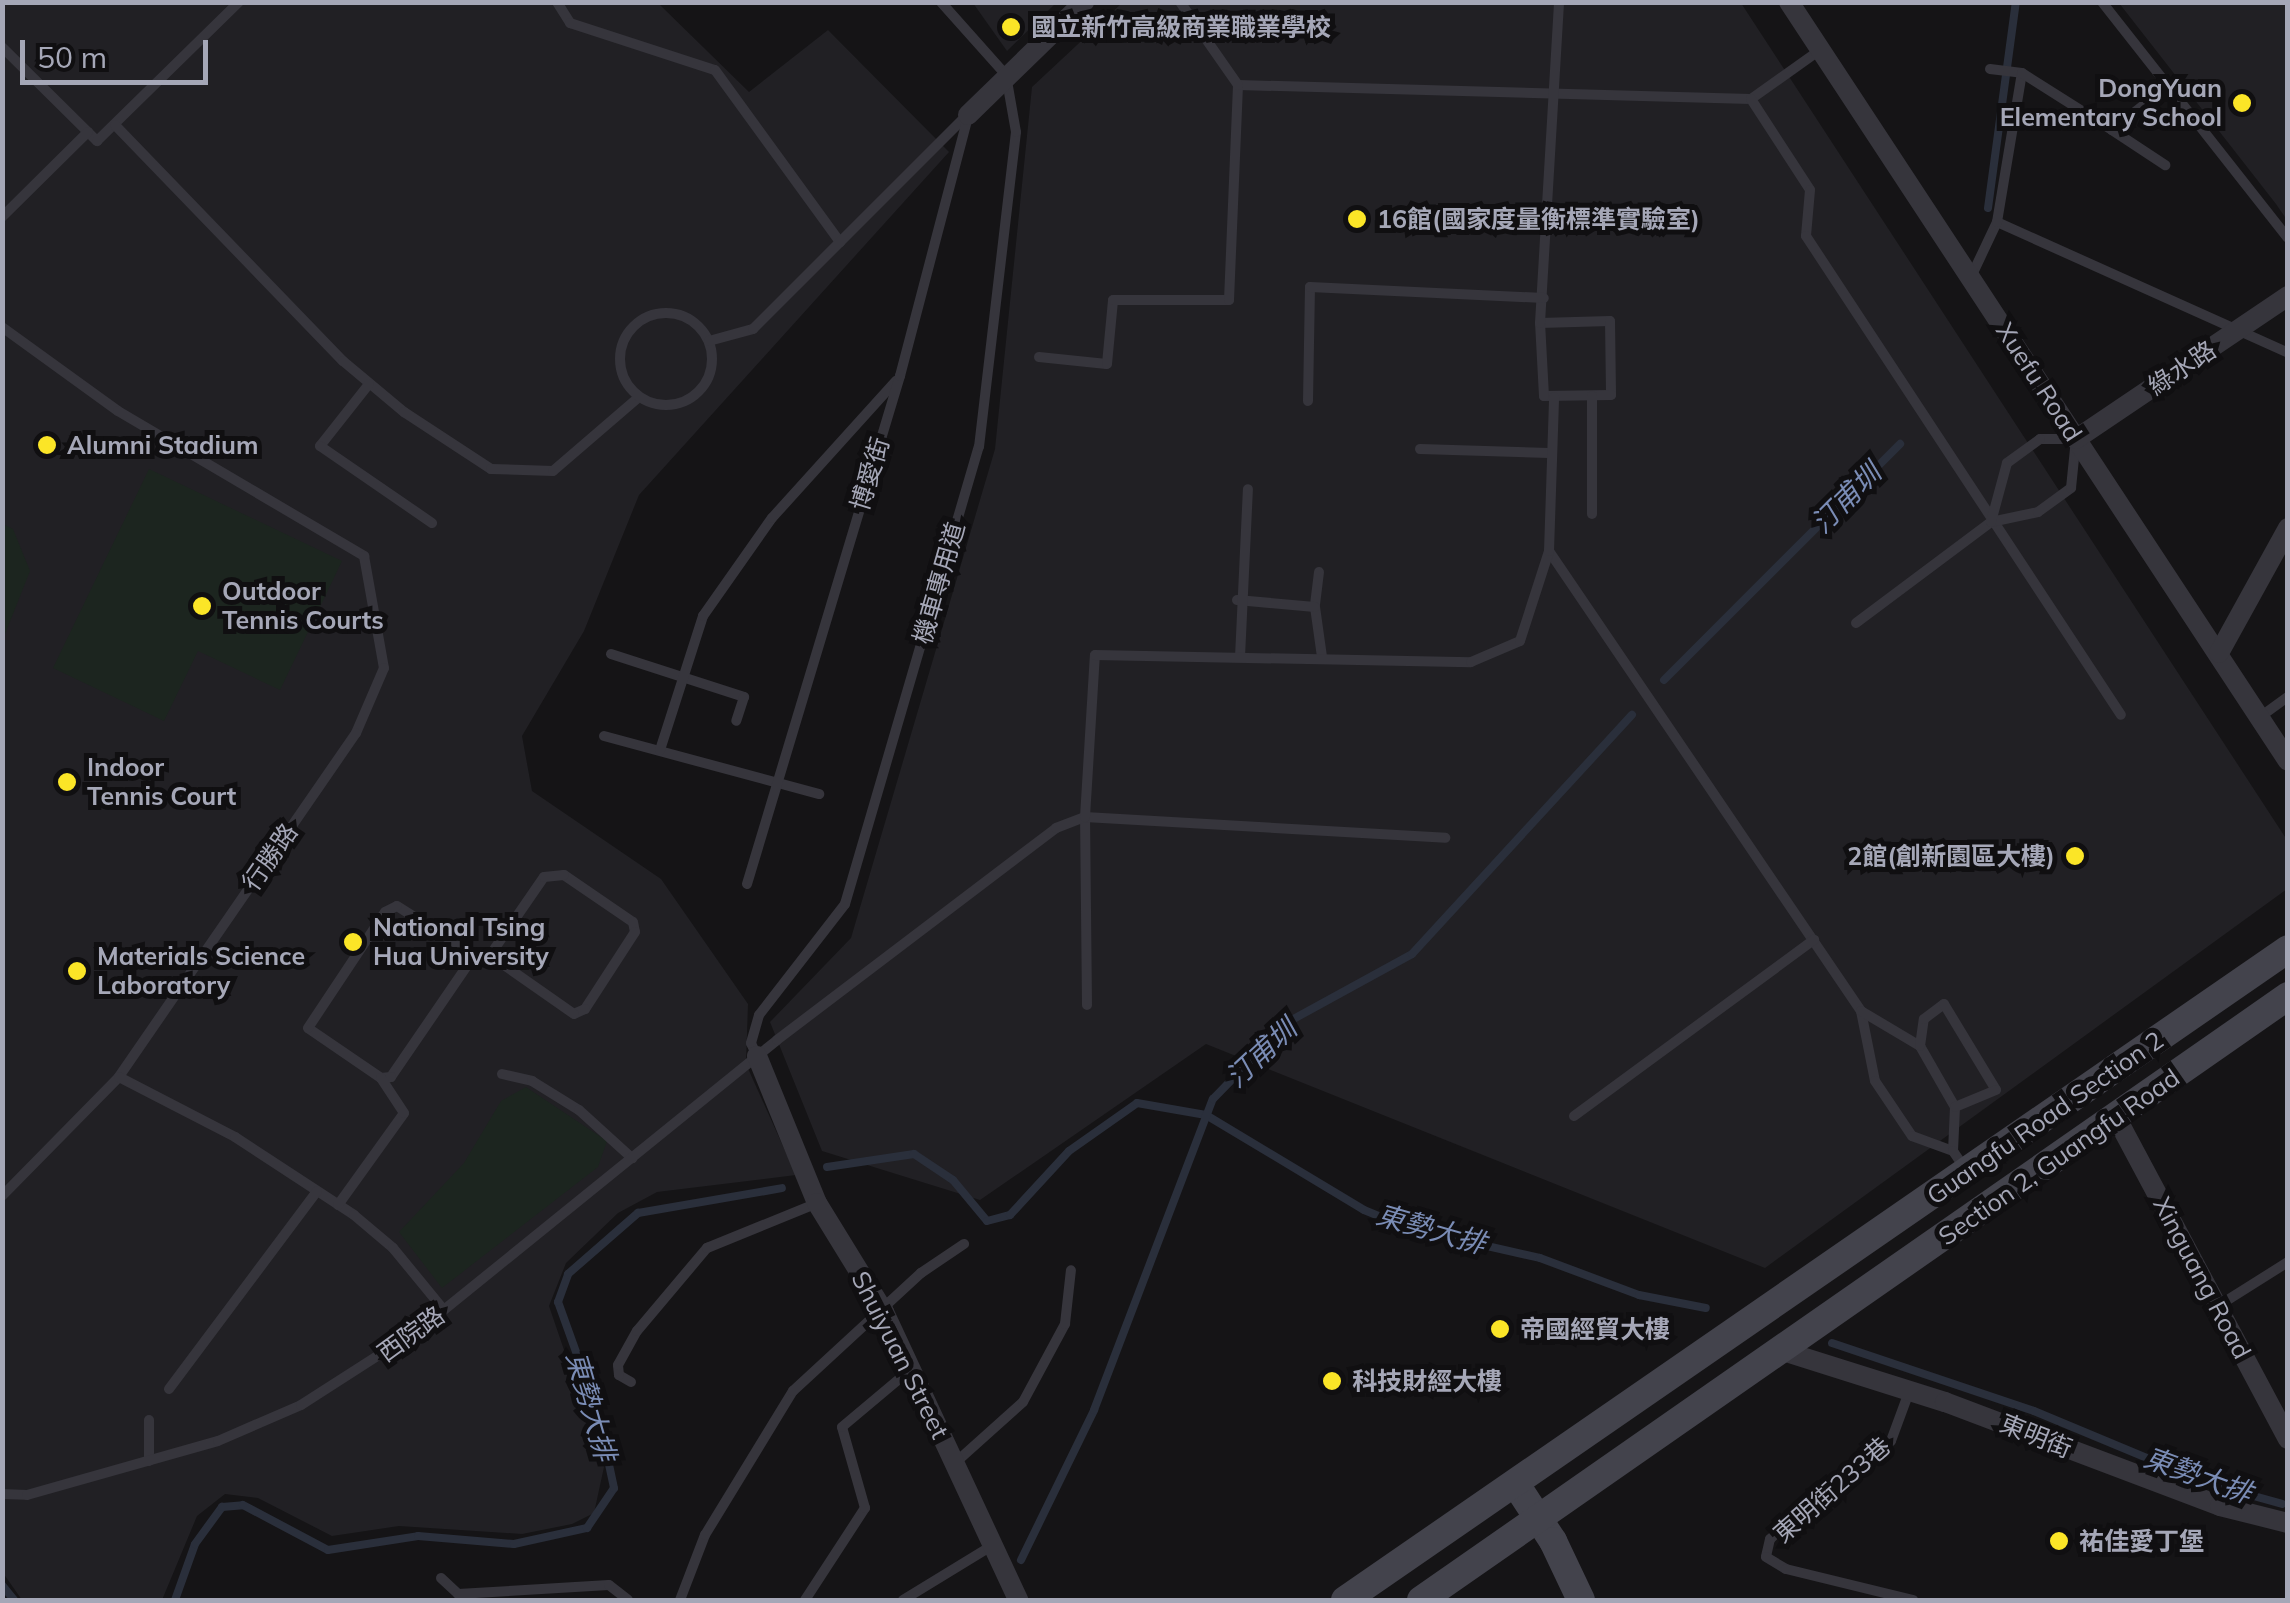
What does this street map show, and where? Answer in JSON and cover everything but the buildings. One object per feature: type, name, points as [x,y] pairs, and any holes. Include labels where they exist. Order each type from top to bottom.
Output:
[{"type":"main road","name":"Guangfu Road Section 2","points":[[1516,1486],[1742,1332],[1960,1161],[2288,949]]},
{"type":"main road","name":"Section 2, Guangfu Road","points":[[1783,1351],[2288,996]]},
{"type":"main road","points":[[1421,1600],[1540,1522],[1783,1351]]},
{"type":"main road","points":[[1344,1600],[1516,1486],[1540,1522],[1581,1600]]},
{"type":"street","name":"博愛街","points":[[968,115],[1084,2]]},
{"type":"street","name":"Xuefu Road","points":[[1789,2],[2288,761]]},
{"type":"street","name":"綠水路","points":[[2076,439],[2288,296]]},
{"type":"street","points":[[2219,654],[2288,528]]},
{"type":"street","name":"Shuiyuan Street","points":[[757,1056],[817,1203],[884,1312],[1018,1600]]},
{"type":"street","name":"Xinguang Road","points":[[2116,1117],[2288,1439]]},
{"type":"street","name":"東明街","points":[[1783,1351],[1910,1390],[2220,1506],[2288,1522]]},
{"type":"lane","points":[[2,47],[96,141],[239,2]]},
{"type":"lane","points":[[557,2],[570,23],[715,70],[840,242]]},
{"type":"lane","points":[[941,2],[1006,75]]},
{"type":"lane","points":[[1039,358],[1108,364],[1113,300],[1229,300],[1238,85],[1180,2]]},
{"type":"lane","points":[[1540,323],[1610,321],[1611,395],[1544,396],[1540,323],[1559,2]]},
{"type":"lane","points":[[2102,2],[2288,238]]},
{"type":"lane","points":[[1238,85],[1751,99],[1820,50]]},
{"type":"lane","points":[[1990,68],[2022,73],[2165,165]]},
{"type":"lane","points":[[1970,278],[1997,222],[2022,73]]},
{"type":"lane","name":"機車專用道","points":[[757,1056],[751,1043],[759,1015],[845,904],[980,447],[1012,200],[1016,132],[1006,75]]},
{"type":"lane","points":[[2112,130],[2168,86]]},
{"type":"lane","points":[[1751,99],[1810,190],[1806,236],[2122,715]]},
{"type":"lane","points":[[709,341],[753,329],[968,115]]},
{"type":"lane","name":"博愛街","points":[[747,884],[900,376],[968,115]]},
{"type":"lane","points":[[114,125],[298,320],[369,384],[491,468],[553,471],[639,397]]},
{"type":"lane","points":[[2,216],[88,132]]},
{"type":"lane","points":[[1997,222],[2232,334],[2288,353]]},
{"type":"lane","points":[[1308,401],[1310,287],[1544,298]]},
{"type":"lane","points":[[657,313],[688,318],[709,341],[711,370],[695,395],[667,406],[639,397],[619,358],[622,342],[642,318],[657,313]]},
{"type":"lane","name":"行勝路","points":[[2,327],[118,411],[364,556],[384,668],[356,733],[119,1077],[2,1196]]},
{"type":"lane","points":[[660,750],[703,616],[772,518],[900,376]]},
{"type":"lane","points":[[369,384],[320,446],[432,522]]},
{"type":"lane","points":[[1592,396],[1592,514]]},
{"type":"lane","points":[[1087,1005],[1085,818],[1095,655],[1471,662],[1501,654],[1526,627],[1548,552],[1554,397]]},
{"type":"lane","points":[[1856,623],[1992,522],[2038,512],[2071,488],[2076,439],[2040,440],[2007,462],[1992,522]]},
{"type":"lane","points":[[1420,449],[1549,453]]},
{"type":"lane","points":[[1240,657],[1238,600],[1248,489]]},
{"type":"lane","points":[[1548,552],[1861,1011],[1875,1080],[1912,1136],[1960,1161]]},
{"type":"lane","points":[[1319,572],[1314,607],[1322,658]]},
{"type":"lane","points":[[1238,600],[1314,607]]},
{"type":"lane","points":[[611,654],[744,698],[736,721]]},
{"type":"lane","points":[[2260,717],[2288,697]]},
{"type":"lane","points":[[604,736],[819,794]]},
{"type":"lane","points":[[1085,818],[1445,838]]},
{"type":"lane","name":"西院路","points":[[2,1494],[27,1495],[218,1442],[300,1405],[444,1310],[757,1056],[1056,828],[1085,818]]},
{"type":"lane","points":[[564,875],[634,922],[632,942],[585,1009],[567,1010],[497,960],[495,948],[544,877],[564,875]]},
{"type":"lane","points":[[338,1206],[404,1114],[381,1078],[314,1035],[309,1020],[385,912],[397,906],[466,950],[472,960],[391,1077],[381,1078]]},
{"type":"lane","points":[[1574,1116],[1814,940]]},
{"type":"lane","points":[[1920,1046],[1924,1019],[1944,1004],[1996,1090],[1955,1107]]},
{"type":"lane","points":[[1861,1011],[1920,1046],[1955,1107],[1960,1161]]},
{"type":"lane","points":[[502,1074],[532,1081],[579,1110],[632,1158]]},
{"type":"lane","points":[[119,1077],[235,1137],[338,1206],[392,1248],[444,1310]]},
{"type":"lane","points":[[169,1390],[317,1191]]},
{"type":"lane","points":[[631,1382],[619,1375],[618,1365],[637,1332],[707,1248],[817,1203]]},
{"type":"lane","points":[[680,1600],[705,1535],[792,1391],[884,1312],[922,1273],[964,1244]]},
{"type":"lane","points":[[2217,1307],[2288,1262]]},
{"type":"lane","points":[[955,1463],[1023,1402],[1065,1324],[1070,1270]]},
{"type":"lane","points":[[805,1600],[865,1508],[842,1427],[911,1370]]},
{"type":"lane","name":"東明街233巷","points":[[1910,1390],[1891,1441],[1791,1519],[1770,1540],[1766,1557],[1786,1569],[1913,1600]]},
{"type":"lane","points":[[149,1420],[150,1461]]},
{"type":"lane","points":[[903,1600],[993,1544]]},
{"type":"lane","points":[[441,1578],[458,1594],[609,1585],[628,1600]]},
{"type":"shaded area","name":"National Tsing Hua University","points":[[2,3],[658,3],[749,92],[828,30],[949,152],[639,495],[584,631],[522,736],[532,791],[661,879],[748,1004],[746,1064],[796,1175],[657,1192],[618,1213],[566,1263],[549,1306],[604,1467],[594,1513],[572,1524],[522,1534],[399,1526],[332,1536],[258,1498],[225,1494],[197,1516],[162,1600],[22,1600],[3,1573]]},
{"type":"shaded area","name":"國立新竹高級商業職業學校","points":[[973,3],[1056,3],[1007,51]]},
{"type":"shaded area","points":[[1122,3],[1741,3],[2287,840],[2287,889],[1765,1268],[1206,1044],[980,1200],[822,1151],[770,1022],[851,938],[995,449],[1032,87]]},
{"type":"shaded area","name":"DongYuan Elementary School","points":[[2119,3],[2287,3],[2287,220],[2276,204]]},
{"type":"shaded area","name":"Outdoor Tennis Courts","points":[[149,469],[342,561],[280,690],[198,651],[164,721],[53,668]]},
{"type":"shaded area","points":[[3,524],[13,529],[30,571],[3,639]]},
{"type":"shaded area","points":[[526,1087],[607,1141],[598,1167],[442,1288],[399,1232],[464,1163],[501,1101]]},
{"type":"waterway","name":"汀甫圳","points":[[1988,208],[2016,2]]},
{"type":"waterway","name":"汀甫圳","points":[[1664,680],[1900,444]]},
{"type":"waterway","name":"汀甫圳","points":[[1021,1560],[1094,1410],[1213,1099],[1288,1022],[1412,954],[1632,715]]},
{"type":"waterway","name":"東勢大排","points":[[827,1167],[914,1154],[953,1180],[987,1221],[1010,1215],[1069,1151],[1137,1103],[1206,1115],[1364,1210],[1408,1228],[1540,1258],[1639,1295],[1706,1308]]},
{"type":"waterway","name":"東勢大排","points":[[175,1600],[195,1544],[222,1507],[243,1505],[328,1550],[418,1536],[514,1544],[587,1528],[614,1488],[598,1413],[558,1302],[568,1274],[638,1213],[782,1188]]},
{"type":"waterway","name":"東勢大排","points":[[1832,1343],[2034,1411],[2207,1483],[2282,1504]]},
{"type":"waterway","name":"東勢大排","points":[[2,1585],[14,1600]]},
{"type":"place","name":"國立新竹高級商業職業學校","points":[[1011,27]]},
{"type":"place","name":"DongYuan Elementary School","points":[[2242,103]]},
{"type":"place","name":"16館(國家度量衡標準實驗室)","points":[[1357,219]]},
{"type":"place","name":"Alumni Stadium","points":[[47,445]]},
{"type":"place","name":"Outdoor Tennis Courts","points":[[202,606]]},
{"type":"place","name":"Indoor Tennis Court","points":[[67,782]]},
{"type":"place","name":"2館(創新園區大樓)","points":[[2075,856]]},
{"type":"place","name":"National Tsing Hua University","points":[[353,942]]},
{"type":"place","name":"Materials Science Laboratory","points":[[77,971]]},
{"type":"place","name":"帝國經貿大樓","points":[[1500,1329]]},
{"type":"place","name":"科技財經大樓","points":[[1332,1381]]},
{"type":"place","name":"祐佳愛丁堡","points":[[2059,1541]]}]
